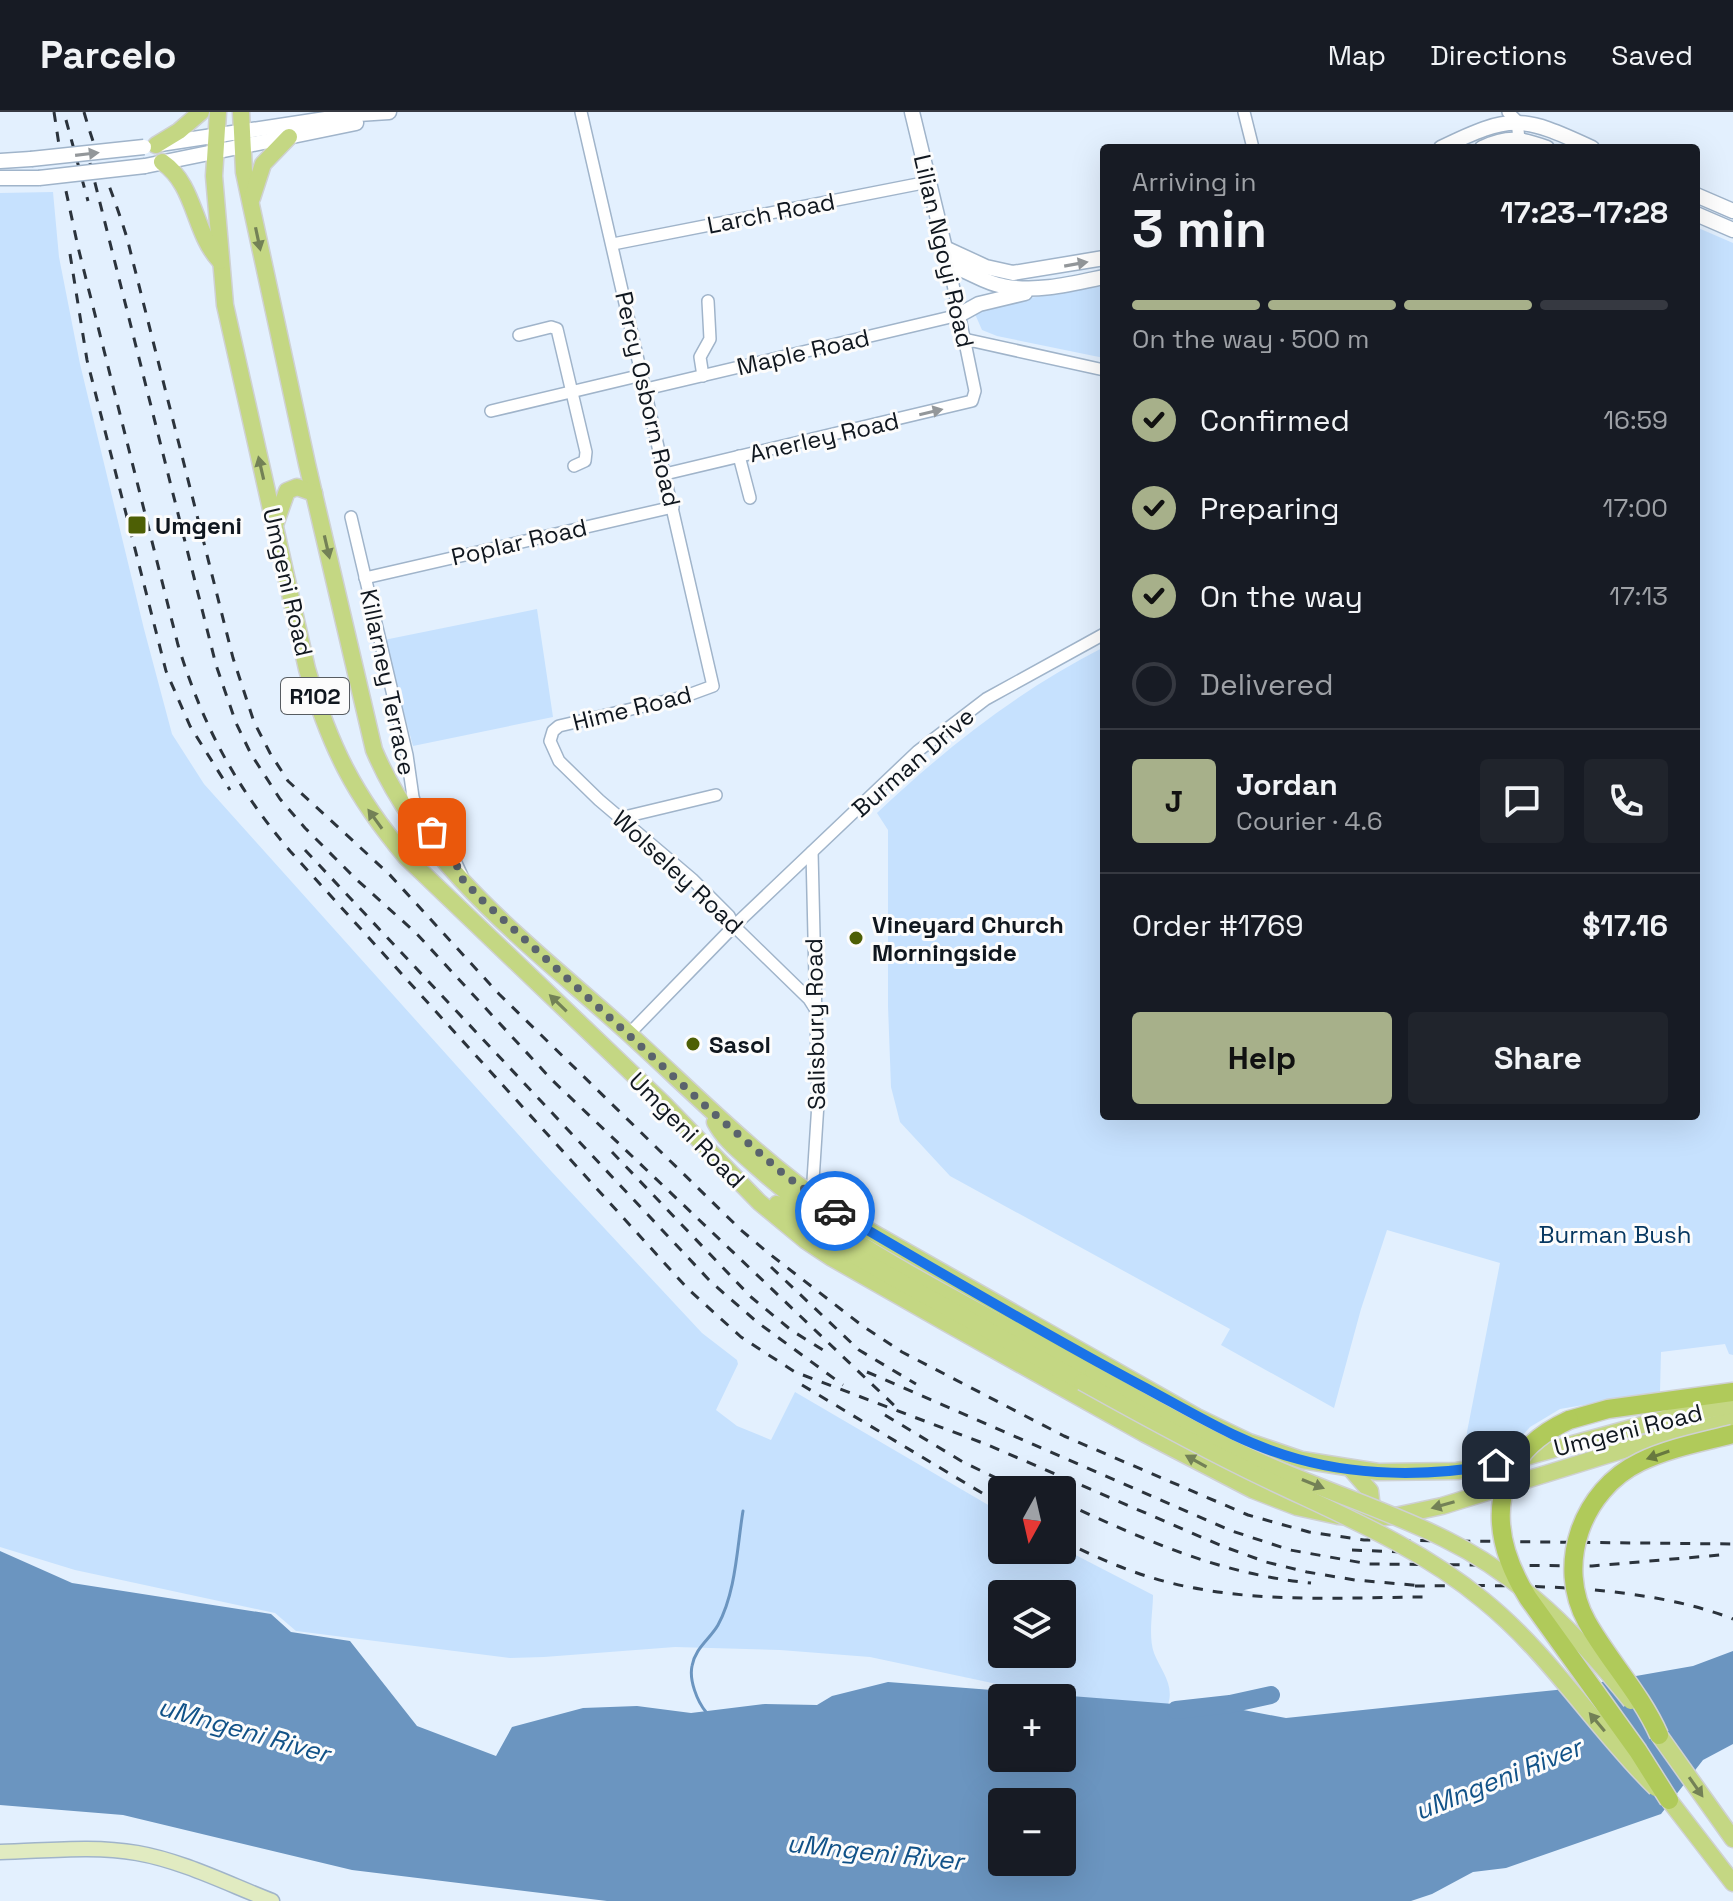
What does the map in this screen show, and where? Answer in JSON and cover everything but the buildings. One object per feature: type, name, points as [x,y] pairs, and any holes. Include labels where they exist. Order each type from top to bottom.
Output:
[{"type":"highway","points":[[1669,1800],[1521,1586],[1502,1540],[1500,1506],[1507,1480],[1520,1456],[1534,1440],[1558,1425],[1588,1413],[1733,1392]]},
{"type":"highway","points":[[1659,1735],[1582,1613],[1574,1576],[1576,1543],[1588,1510],[1617,1476],[1654,1456],[1733,1434]]},
{"type":"main road","points":[[150,146],[179,131],[201,112]]},
{"type":"main road","name":"Umgeni Road","points":[[218,112],[214,176],[225,305],[307,669],[321,719],[336,754],[360,798],[406,857],[705,1145],[759,1202],[832,1258],[1145,1434],[1253,1490],[1297,1507],[1338,1516],[1373,1518],[1442,1506],[1675,1434],[1733,1420]]},
{"type":"main road","name":"Umgeni Road","points":[[241,112],[241,139],[251,205],[374,750],[400,804],[420,832],[463,880],[710,1110],[812,1196],[1091,1358],[1219,1428],[1279,1454],[1351,1469],[1403,1473],[1470,1469],[1496,1465],[1675,1416],[1733,1405]]},
{"type":"main road","points":[[251,205],[263,164],[289,137]]},
{"type":"main road","points":[[154,164],[178,175],[205,241],[220,261]]},
{"type":"main road","points":[[276,523],[287,491],[297,487],[314,493]]},
{"type":"main road","points":[[710,1110],[727,1139],[810,1211],[1205,1449],[1392,1539],[1458,1579],[1540,1653],[1634,1766],[1669,1800],[1733,1883]]},
{"type":"main road","points":[[705,1145],[819,1235],[1088,1378],[1207,1437],[1279,1470],[1400,1518],[1479,1558],[1526,1590],[1560,1620],[1605,1669],[1659,1735],[1733,1839]]},
{"type":"main road","points":[[1351,1469],[1370,1491],[1373,1518]]},
{"type":"main road","points":[[0,1852],[110,1849],[138,1853],[165,1860],[250,1896],[272,1901]]},
{"type":"street","name":"Percy Osborn Road","points":[[581,112],[713,686]]},
{"type":"street","name":"Lilian Ngoyi Road","points":[[912,112],[947,249],[975,391]]},
{"type":"street","points":[[1244,112],[1252,144]]},
{"type":"street","points":[[241,139],[289,137],[360,122],[382,113]]},
{"type":"street","points":[[0,178],[39,178],[154,164],[216,144],[358,114],[382,113]]},
{"type":"street","points":[[1506,117],[1519,139]]},
{"type":"street","points":[[1501,139],[1506,117]]},
{"type":"street","points":[[1449,144],[1506,117],[1582,144]]},
{"type":"street","points":[[1490,144],[1501,139],[1519,139],[1535,144]]},
{"type":"street","points":[[0,161],[150,146],[216,144]]},
{"type":"street","name":"Larch Road","points":[[613,244],[928,182]]},
{"type":"street","points":[[1700,197],[1733,211]]},
{"type":"street","points":[[1717,204],[1702,217],[1733,230]]},
{"type":"street","points":[[947,249],[986,267],[1013,273],[1100,259]]},
{"type":"street","points":[[949,265],[1002,286],[1050,287]]},
{"type":"street","points":[[1041,269],[1036,272],[1034,283],[1050,287]]},
{"type":"street","points":[[959,315],[979,304],[1100,278]]},
{"type":"street","points":[[703,376],[700,357],[710,339],[708,301]]},
{"type":"street","name":"Maple Road","points":[[646,389],[959,315]]},
{"type":"street","points":[[519,335],[551,327],[557,329],[586,457],[585,461],[574,466]]},
{"type":"street","points":[[964,339],[1100,369]]},
{"type":"street","points":[[491,411],[642,375]]},
{"type":"street","name":"Anerley Road","points":[[665,474],[968,403],[974,399],[975,391]]},
{"type":"street","points":[[739,456],[750,498]]},
{"type":"street","name":"Poplar Road","points":[[365,578],[673,507]]},
{"type":"street","name":"Killarney Terrace","points":[[351,517],[407,755],[413,797],[420,818],[451,852],[463,880]]},
{"type":"street","name":"Burman Drive","points":[[629,1034],[734,926],[918,751],[986,699],[1100,636]]},
{"type":"street","name":"Hime Road","points":[[553,731],[576,721],[683,697],[713,686]]},
{"type":"street","name":"Wolseley Road","points":[[553,731],[550,741],[559,761],[692,879],[729,916],[734,926],[809,999],[816,1010]]},
{"type":"street","points":[[620,818],[716,795]]},
{"type":"street","name":"Salisbury Road","points":[[812,852],[818,1103],[812,1196]]},
{"type":"green space","points":[[53,192],[59,257],[80,364],[144,629],[172,734],[204,784],[551,1171],[702,1333],[737,1360],[738,1364],[716,1410],[737,1426],[771,1440],[795,1392],[988,1505],[988,1564],[1076,1564],[1076,1555],[1153,1595],[1151,1639],[1170,1692],[1167,1707],[1110,1708],[1076,1701],[1076,1684],[997,1684],[870,1657],[780,1650],[675,1647],[510,1658],[296,1631],[275,1613],[75,1570],[0,1547],[0,193]]},
{"type":"green space","name":"Burman Bush","points":[[1700,229],[1733,243],[1733,1355],[1729,1354],[1725,1344],[1661,1352],[1660,1392],[1560,1409],[1530,1427],[1508,1452],[1464,1462],[1500,1263],[1387,1230],[1334,1408],[1221,1345],[1230,1329],[950,1176],[900,1122],[891,1087],[888,830],[877,813],[984,722],[1100,649],[1100,1120],[1700,1120]]},
{"type":"green space","points":[[1100,287],[1100,357],[997,336],[982,330],[975,314],[981,306]]},
{"type":"green space","points":[[537,609],[553,717],[413,746],[384,640]]},
{"type":"water","name":"uMngeni River","points":[[0,1551],[72,1583],[271,1614],[291,1632],[350,1641],[417,1726],[496,1756],[512,1727],[583,1708],[637,1706],[691,1713],[765,1704],[817,1705],[832,1696],[888,1682],[988,1690],[988,1772],[1076,1772],[1076,1697],[1238,1709],[1286,1718],[1556,1690],[1693,1666],[1733,1651],[1733,1744],[1703,1760],[1661,1814],[1506,1868],[1473,1872],[1432,1894],[1411,1901],[607,1901],[352,1870],[123,1815],[0,1805]]},
{"type":"waterway","points":[[706,1712],[694,1690],[692,1666],[699,1649],[718,1625],[729,1598],[743,1511]]},
{"type":"waterway","points":[[1176,1710],[1230,1704],[1271,1695]]},
{"type":"railway","points":[[54,112],[78,247],[178,645],[198,702],[223,754],[253,803],[290,851],[688,1289],[741,1337],[795,1372],[988,1445],[1222,1546],[1266,1562],[1307,1572],[1424,1586]]},
{"type":"railway","points":[[84,112],[127,238],[233,658],[254,722],[270,753],[288,781],[389,874],[499,994],[741,1230],[864,1327],[902,1352],[1064,1436],[1248,1515],[1309,1532],[1364,1540],[1733,1544]]},
{"type":"railway","points":[[66,120],[88,201]]},
{"type":"railway","points":[[90,163],[216,665],[236,723],[251,754],[280,799],[356,879],[416,933],[552,1080],[898,1409]]},
{"type":"railway","points":[[70,254],[87,360],[166,671],[190,726],[230,790]]},
{"type":"railway","points":[[305,850],[711,1282],[757,1322],[843,1385]]},
{"type":"railway","points":[[612,1152],[751,1297],[791,1330],[831,1355]]},
{"type":"railway","points":[[771,1267],[859,1350],[916,1384]]},
{"type":"railway","points":[[867,1372],[1232,1531],[1290,1550],[1369,1564],[1592,1566],[1720,1555]]},
{"type":"railway","points":[[802,1385],[988,1497]]},
{"type":"railway","points":[[885,1415],[992,1476]]},
{"type":"railway","points":[[1076,1508],[1153,1542],[1214,1563],[1245,1572],[1311,1583]]},
{"type":"railway","points":[[1076,1547],[1129,1570],[1200,1589],[1287,1598],[1432,1597]]},
{"type":"railway","points":[[1352,1550],[1428,1553]]},
{"type":"railway","points":[[1415,1586],[1535,1587],[1618,1592],[1697,1607],[1733,1619]]},
{"type":"way so far","points":[[432,832],[451,852],[463,880],[483,901],[710,1110],[786,1176],[835,1211]]},
{"type":"place","name":"Umgeni","points":[[137,525]]},
{"type":"place","name":"Vineyard Church Morningside","points":[[856,938]]},
{"type":"place","name":"Sasol","points":[[693,1044]]},
{"type":"route","points":[[835,1211],[1197,1417],[1279,1454],[1330,1466],[1378,1472],[1428,1473],[1496,1465]]}]
